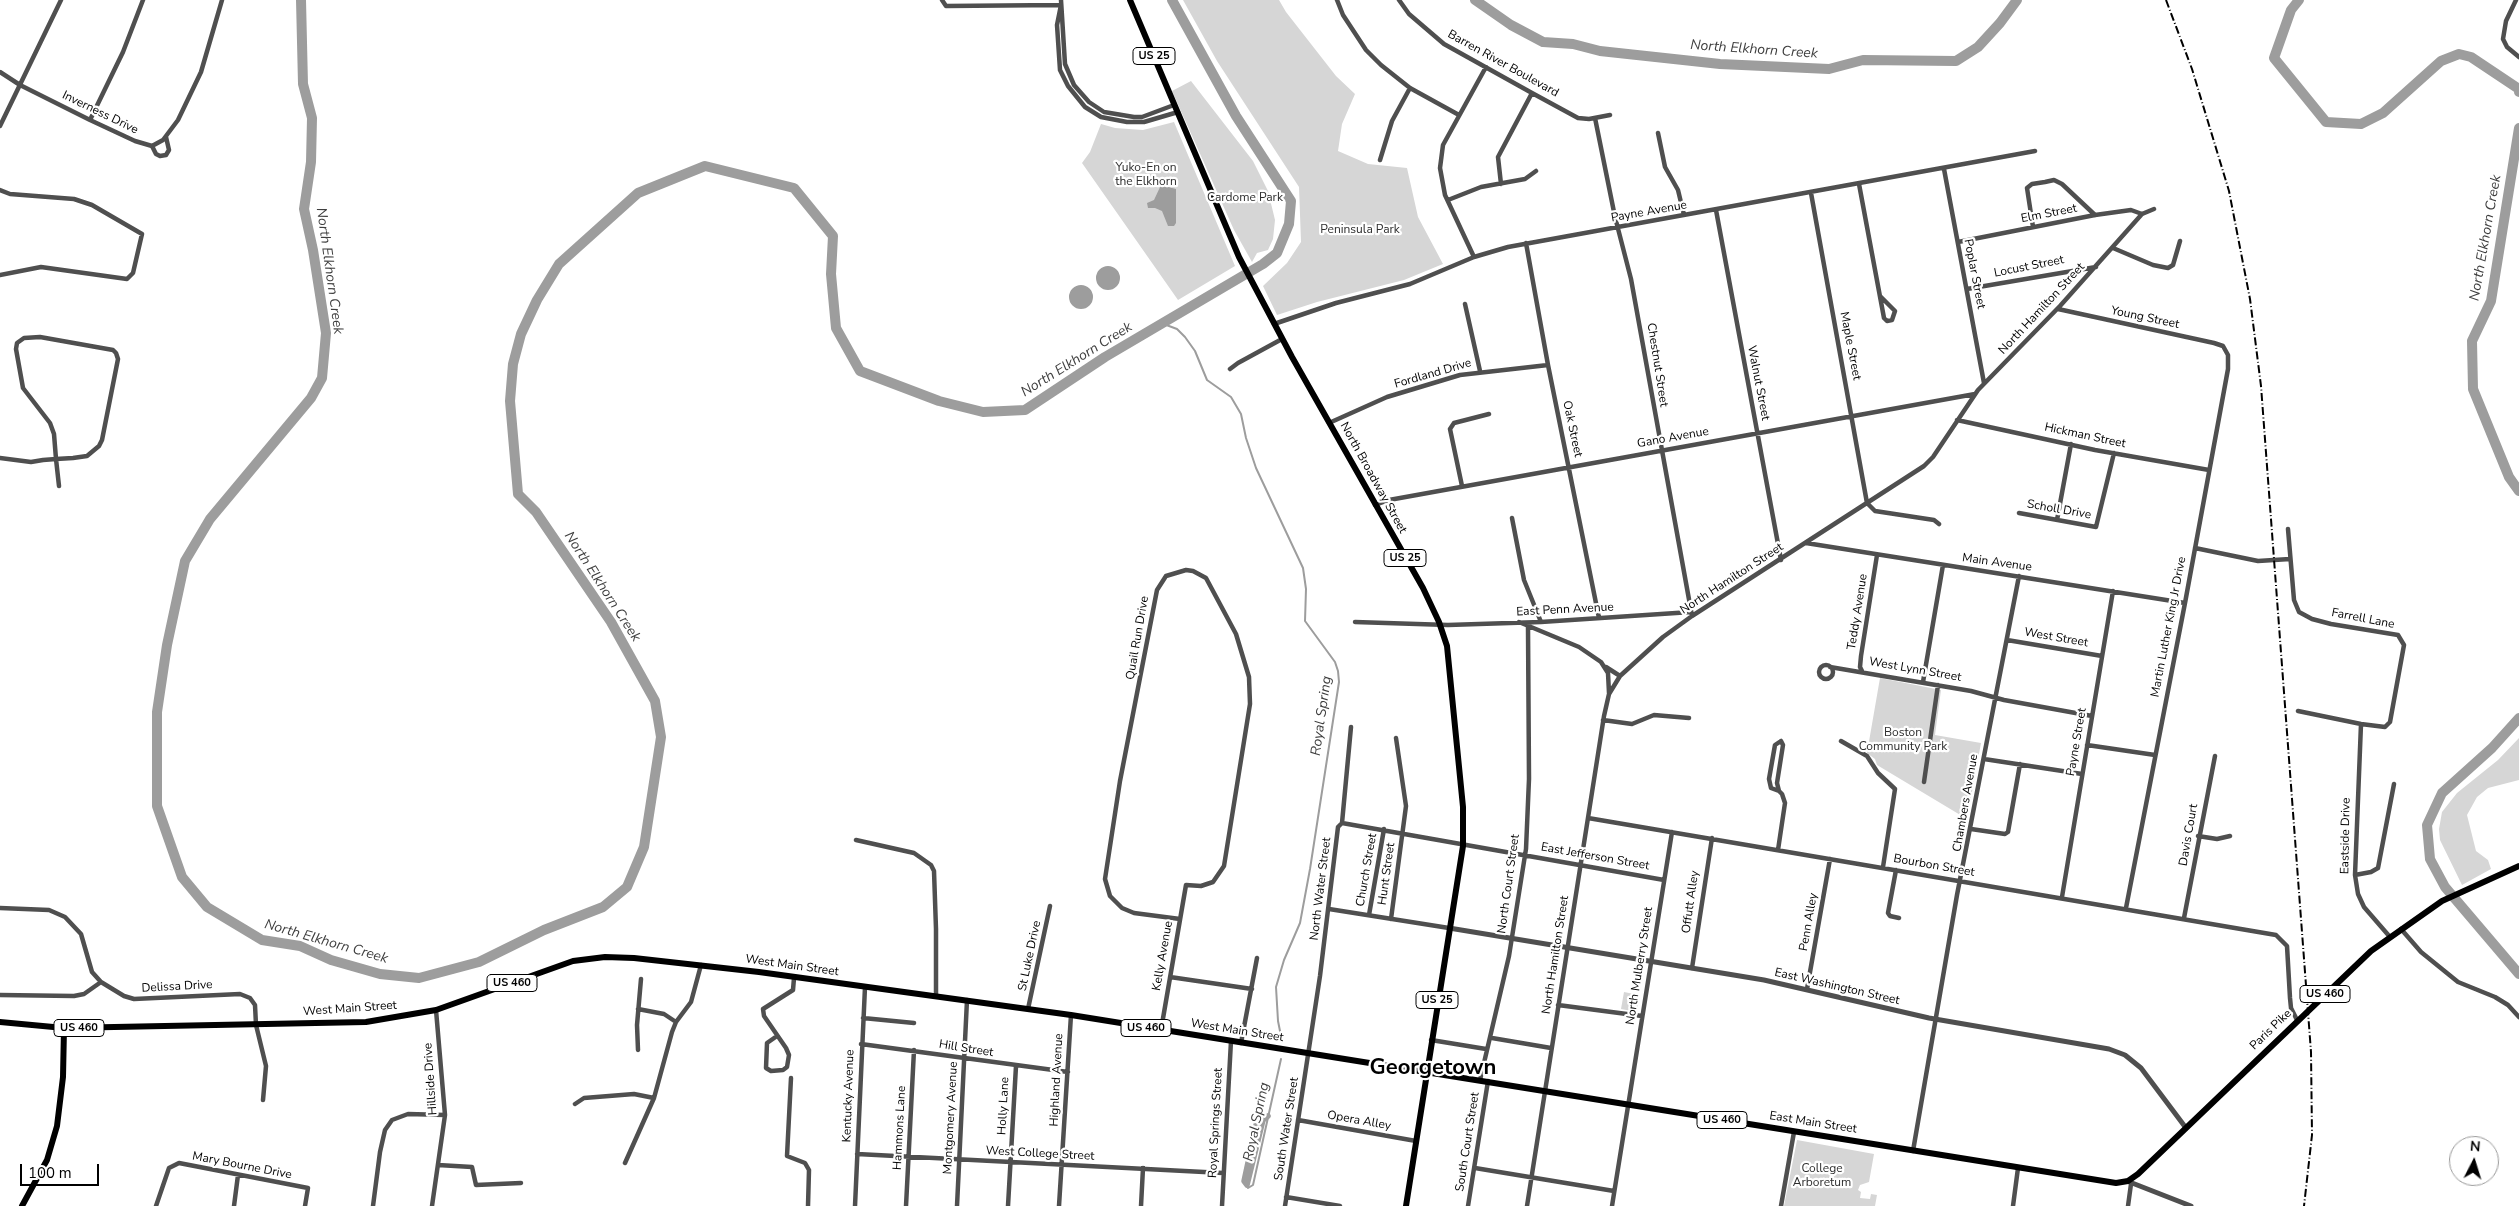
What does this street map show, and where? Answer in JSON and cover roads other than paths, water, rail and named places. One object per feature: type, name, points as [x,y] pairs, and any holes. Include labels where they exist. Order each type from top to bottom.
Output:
[{"type":"main road","name":"US 25","points":[[1130,0],[1178,112]]},
{"type":"main road","name":"North Broadway Street","points":[[1178,112],[1240,257],[1254,285],[1282,339],[1423,588],[1440,624],[1450,665],[1463,807],[1463,843],[1449,928]]},
{"type":"main road","name":"Paris Pike","points":[[2129,1182],[2353,967],[2390,937],[2442,902],[2468,888],[2519,866]]},
{"type":"main road","name":"US 25","points":[[1406,1206],[1449,928]]},
{"type":"main road","name":"West Main Street","points":[[64,1028],[366,1022],[436,1010],[548,969],[582,959],[626,958],[701,965],[967,1000],[1426,1072]]},
{"type":"main road","name":"US 460","points":[[0,1022],[64,1028]]},
{"type":"main road","points":[[22,1206],[47,1160],[57,1126],[63,1077],[64,1028]]},
{"type":"main road","name":"East Main Street","points":[[1426,1072],[2098,1182],[2129,1182]]},
{"type":"street","points":[[0,126],[61,0]]},
{"type":"street","points":[[90,120],[123,52],[143,0]]},
{"type":"street","points":[[152,146],[166,138],[178,120],[201,72],[222,0]]},
{"type":"street","points":[[942,0],[946,6],[1061,2]]},
{"type":"street","points":[[972,6],[973,0]]},
{"type":"street","points":[[1337,0],[1343,15],[1366,50],[1381,65],[1410,88],[1459,115]]},
{"type":"street","name":"Barren River Boulevard","points":[[1399,0],[1409,14],[1428,32],[1532,93],[1578,118],[1595,118],[1610,115]]},
{"type":"street","points":[[2516,0],[2506,21],[2503,39],[2506,47],[2519,57]]},
{"type":"street","points":[[1061,2],[1065,64],[1074,85],[1089,102],[1104,112],[1134,117],[1149,115],[1174,105]]},
{"type":"street","points":[[1061,2],[1057,25],[1060,70],[1068,86],[1085,107],[1101,117],[1126,122],[1144,122],[1178,112]]},
{"type":"street","points":[[1474,257],[1448,200],[1442,182],[1441,155],[1443,145],[1486,67]]},
{"type":"street","name":"Inverness Drive","points":[[0,72],[20,85],[90,120],[135,141],[152,146],[156,154],[160,156],[166,155],[169,150],[166,138]]},
{"type":"street","points":[[1380,160],[1392,121],[1410,88]]},
{"type":"street","points":[[1501,184],[1498,157],[1532,93]]},
{"type":"street","name":"Chestnut Street","points":[[1595,118],[1618,228],[1632,279],[1691,614]]},
{"type":"street","points":[[1658,133],[1665,167],[1678,190],[1684,215]]},
{"type":"street","name":"Payne Avenue","points":[[1274,324],[1336,303],[1410,284],[1474,257],[1526,244],[2035,151]]},
{"type":"street","name":"Poplar Street","points":[[1944,169],[1984,383]]},
{"type":"street","points":[[1448,200],[1476,189],[1525,179],[1536,171]]},
{"type":"street","points":[[2033,227],[2027,188],[2038,183],[2054,180],[2062,184],[2095,215]]},
{"type":"street","points":[[1859,184],[1880,296],[1885,320],[1892,320],[1895,311],[1880,296]]},
{"type":"street","points":[[0,190],[10,194],[74,199],[92,205],[142,234],[133,273],[127,279],[41,267],[0,275]]},
{"type":"street","name":"Maple Street","points":[[1810,193],[1867,503]]},
{"type":"street","name":"North Hamilton Street","points":[[1527,1206],[1603,720],[1609,694],[1620,676],[1663,636],[1691,614],[1781,560],[1929,462],[1984,383],[2058,309],[2142,214],[2154,208]]},
{"type":"street","name":"Walnut Street","points":[[1716,210],[1781,560]]},
{"type":"street","name":"Elm Street","points":[[1958,242],[2095,215],[2131,210],[2142,214]]},
{"type":"street","points":[[2113,248],[2153,265],[2168,268],[2173,265],[2180,241]]},
{"type":"street","name":"Oak Street","points":[[1526,244],[1548,365],[1599,618]]},
{"type":"street","name":"Locust Street","points":[[1966,289],[2096,267]]},
{"type":"street","points":[[1466,304],[1480,371]]},
{"type":"street","name":"Young Street","points":[[2058,309],[2214,343],[2226,350]]},
{"type":"street","points":[[0,458],[20,462],[56,459],[86,456],[99,446],[102,440],[118,359],[116,353],[105,348],[49,338],[24,338],[18,343],[16,349],[23,388],[50,423],[54,434],[56,459],[59,486]]},
{"type":"street","points":[[1230,369],[1282,339]]},
{"type":"street","name":"Martin Luther King Jr Drive","points":[[2126,908],[2228,369],[2226,350]]},
{"type":"street","name":"Fordland Drive","points":[[1330,423],[1387,397],[1480,371],[1509,371],[1548,365]]},
{"type":"street","name":"Gano Avenue","points":[[1375,505],[1389,500],[1462,486],[1975,394]]},
{"type":"street","points":[[1462,486],[1450,429],[1454,423],[1489,414]]},
{"type":"street","name":"Hickman Street","points":[[1957,420],[2114,453],[2209,470]]},
{"type":"street","points":[[2057,520],[2071,444]]},
{"type":"street","name":"Scholl Drive","points":[[2019,513],[2096,527],[2114,453]]},
{"type":"street","points":[[1867,503],[1875,511],[1934,520],[1940,524]]},
{"type":"street","points":[[1512,518],[1524,580],[1541,622]]},
{"type":"street","points":[[2195,548],[2268,561],[2288,560],[2288,528]]},
{"type":"street","name":"Main Avenue","points":[[1806,543],[2185,603]]},
{"type":"street","name":"Teddy Avenue","points":[[1862,671],[1860,667],[1861,656],[1877,555]]},
{"type":"street","name":"Farrell Lane","points":[[2288,560],[2296,608],[2303,615],[2312,619],[2398,635],[2402,640],[2403,656],[2388,725],[2382,727],[2361,724]]},
{"type":"street","points":[[1923,682],[1943,565]]},
{"type":"street","name":"Quail Run Drive","points":[[1180,919],[1134,913],[1122,908],[1110,896],[1105,879],[1120,781],[1157,590],[1166,576],[1186,570],[1193,571],[1206,578],[1236,634],[1249,677],[1250,704],[1224,866],[1213,882],[1201,886],[1186,885]]},
{"type":"street","name":"Chambers Avenue","points":[[1913,1151],[1961,881],[2019,576]]},
{"type":"street","name":"Payne Street","points":[[2062,897],[2113,591]]},
{"type":"street","name":"East Penn Avenue","points":[[1355,622],[1440,624],[1541,622],[1691,614]]},
{"type":"street","points":[[1519,622],[1579,647],[1620,676]]},
{"type":"street","name":"North Court Street","points":[[1480,1080],[1486,1049],[1492,1038],[1512,939],[1525,854],[1529,779],[1528,627]]},
{"type":"street","name":"West Street","points":[[2007,640],[2102,656]]},
{"type":"street","points":[[1606,667],[1609,694]]},
{"type":"street","name":"West Lynn Street","points":[[1830,667],[1923,682],[2092,716]]},
{"type":"street","points":[[1924,782],[1938,685]]},
{"type":"street","points":[[2298,711],[2361,724]]},
{"type":"street","points":[[1603,720],[1632,724],[1654,715],[1689,718]]},
{"type":"street","name":"Eastside Drive","points":[[2361,724],[2354,875],[2358,894],[2364,907],[2390,937]]},
{"type":"street","name":"North Water Street","points":[[1308,1054],[1338,827],[1342,823],[1351,727]]},
{"type":"street","name":"Hunt Street","points":[[1391,919],[1406,806],[1396,738]]},
{"type":"street","points":[[1778,791],[1777,783],[1783,745],[1780,741],[1775,745],[1769,779],[1771,788],[1782,794],[1785,803],[1778,850]]},
{"type":"street","points":[[1841,741],[1868,756],[1878,773],[1893,784],[1895,789],[1884,867]]},
{"type":"street","points":[[2087,745],[2155,755]]},
{"type":"street","name":"Davis Court","points":[[2184,918],[2198,836],[2215,756]]},
{"type":"street","points":[[1984,759],[2082,774]]},
{"type":"street","points":[[1971,829],[2005,834],[2008,832],[2020,764]]},
{"type":"street","points":[[2354,875],[2371,872],[2378,868],[2394,784]]},
{"type":"street","name":"Bourbon Street","points":[[1588,818],[2062,897],[2276,935],[2287,946],[2291,1008],[2297,1020]]},
{"type":"street","name":"East Jefferson Street","points":[[1342,823],[1403,832],[1664,880]]},
{"type":"street","name":"Church Street","points":[[1369,915],[1384,829]]},
{"type":"street","name":"North Mulberry Street","points":[[1612,1206],[1672,832]]},
{"type":"street","points":[[2198,836],[2217,839],[2230,836]]},
{"type":"street","name":"Offutt Alley","points":[[1692,968],[1712,838]]},
{"type":"street","points":[[856,840],[914,853],[931,865],[934,871],[936,996]]},
{"type":"street","name":"Penn Alley","points":[[1807,989],[1830,858]]},
{"type":"street","points":[[1896,870],[1888,913],[1890,916],[1899,918]]},
{"type":"street","name":"Kelly Avenue","points":[[1161,1030],[1186,885]]},
{"type":"street","name":"St Luke Drive","points":[[1028,1009],[1050,906]]},
{"type":"street","points":[[0,908],[49,910],[65,917],[81,934],[92,972],[101,982],[84,994],[74,996],[0,995]]},
{"type":"street","points":[[1328,909],[1449,928]]},
{"type":"street","name":"East Washington Street","points":[[1449,928],[1807,989],[1936,1019],[2117,1051],[2141,1068],[2186,1128]]},
{"type":"street","points":[[2401,929],[2421,952],[2458,982],[2495,997],[2508,1005],[2519,1017]]},
{"type":"street","points":[[1241,1043],[1257,958]]},
{"type":"street","points":[[625,1163],[654,1098],[669,1039],[676,1022],[691,1002],[701,965]]},
{"type":"street","points":[[1170,977],[1252,989]]},
{"type":"street","points":[[777,1036],[767,1043],[766,1068],[771,1071],[783,1070],[789,1062],[786,1048],[764,1016],[763,1009],[793,990],[794,978]]},
{"type":"street","points":[[638,1050],[638,1009],[641,979]]},
{"type":"street","name":"Delissa Drive","points":[[101,982],[113,990],[134,999],[240,994],[250,998],[255,1006],[256,1025]]},
{"type":"street","name":"Kentucky Avenue","points":[[855,1206],[862,1018],[865,986]]},
{"type":"street","name":"Montgomery Avenue","points":[[957,1206],[967,1000]]},
{"type":"street","points":[[1558,1005],[1642,1016]]},
{"type":"street","points":[[638,1009],[664,1014],[676,1022]]},
{"type":"street","name":"Hillside Drive","points":[[432,1206],[445,1115],[436,1010]]},
{"type":"street","name":"Highland Avenue","points":[[1060,1206],[1070,1015]]},
{"type":"street","points":[[862,1018],[914,1023]]},
{"type":"street","points":[[256,1025],[266,1066],[263,1100]]},
{"type":"street","points":[[1492,1038],[1551,1048]]},
{"type":"street","points":[[1431,1040],[1486,1049]]},
{"type":"street","name":"Royal Springs Street","points":[[1222,1206],[1231,1042]]},
{"type":"street","name":"Hill Street","points":[[861,1044],[1068,1072]]},
{"type":"street","name":"Hammons Lane","points":[[906,1206],[914,1050]]},
{"type":"street","name":"South Water Street","points":[[1285,1206],[1308,1054]]},
{"type":"street","name":"Holly Lane","points":[[1008,1206],[1016,1066]]},
{"type":"street","points":[[791,1078],[787,1156],[805,1163],[809,1170],[808,1206]]},
{"type":"street","name":"South Court Street","points":[[1468,1206],[1488,1081]]},
{"type":"street","points":[[575,1104],[584,1098],[604,1096],[634,1094],[654,1098]]},
{"type":"street","points":[[373,1206],[385,1130],[392,1120],[408,1114],[445,1115]]},
{"type":"street","name":"Opera Alley","points":[[1298,1120],[1416,1141]]},
{"type":"street","points":[[1781,1206],[1794,1132]]},
{"type":"street","name":"West College Street","points":[[857,1154],[1223,1173]]},
{"type":"street","name":"Mary Bourne Drive","points":[[156,1206],[169,1168],[173,1164],[179,1163],[308,1188],[305,1206]]},
{"type":"street","points":[[438,1165],[472,1167],[476,1185],[520,1183]]},
{"type":"street","points":[[1141,1206],[1142,1168]]},
{"type":"street","points":[[1475,1168],[1614,1191]]},
{"type":"street","points":[[2013,1206],[2018,1168]]},
{"type":"street","points":[[234,1206],[238,1175]]},
{"type":"street","points":[[2128,1206],[2129,1182]]},
{"type":"street","name":"East Main Street","points":[[2129,1182],[2191,1206]]},
{"type":"street","points":[[1286,1197],[1340,1206]]},
{"type":"waterway","name":"North Elkhorn Creek","points":[[301,0],[303,84],[312,118],[311,162],[304,209],[313,250],[326,333],[322,378],[311,398],[210,519],[185,561],[167,645],[157,712],[157,806],[182,877],[207,907],[262,940],[300,946],[331,960],[380,974],[419,978],[479,962],[544,930],[603,907],[627,887],[644,847],[661,737],[655,701],[611,622],[536,512],[518,494],[510,401],[513,364],[521,334],[537,300],[559,264],[638,193],[705,166],[794,188],[833,236],[831,274],[836,328],[860,371],[939,401],[983,412],[1025,410],[1105,357],[1263,264],[1277,253],[1289,224],[1291,201],[1236,116],[1172,0]]},
{"type":"waterway","name":"North Elkhorn Creek","points":[[1475,0],[1511,25],[1543,42],[1573,44],[1600,51],[1720,64],[1829,69],[1863,60],[1956,61],[1978,47],[2000,23],[2017,0]]},
{"type":"waterway","name":"North Elkhorn Creek","points":[[2299,0],[2291,10],[2274,58],[2326,122],[2361,124],[2383,113],[2441,61],[2459,54],[2471,57],[2519,89],[2519,92]]},
{"type":"waterway","name":"North Elkhorn Creek","points":[[2519,128],[2491,301],[2472,341],[2473,389],[2509,477],[2519,491]]},
{"type":"waterway","name":"Royal Spring","points":[[1161,323],[1177,329],[1185,337],[1195,351],[1207,380],[1231,397],[1241,414],[1246,438],[1256,468],[1303,568],[1306,589],[1305,621],[1335,662],[1338,671],[1339,682],[1300,923],[1284,960],[1276,987],[1278,1021],[1282,1041]]},
{"type":"waterway","name":"North Elkhorn Creek","points":[[2519,718],[2492,748],[2442,793],[2427,825],[2430,859],[2445,887],[2519,974]]},
{"type":"waterway","name":"Royal Spring","points":[[1248,1188],[1253,1185],[1281,1059]]},
{"type":"waterway","name":"Royal Spring","points":[[1258,1116],[1244,1181],[1247,1185],[1263,1120],[1268,1116]]},
{"type":"railway","points":[[2166,0],[2192,69],[2229,191],[2250,299],[2261,386],[2311,1052],[2312,1135],[2304,1206]]},
{"type":"district","name":"Georgetown","points":[[1433,1069]]},
{"type":"park label","name":"Yuko-En on the Elkhorn","points":[[1146,175]]},
{"type":"park label","name":"Cardome Park","points":[[1245,198]]},
{"type":"park label","name":"Peninsula Park","points":[[1360,230]]},
{"type":"park label","name":"Boston Community Park","points":[[1903,740]]},
{"type":"park label","name":"College Arboretum","points":[[1822,1176]]}]
